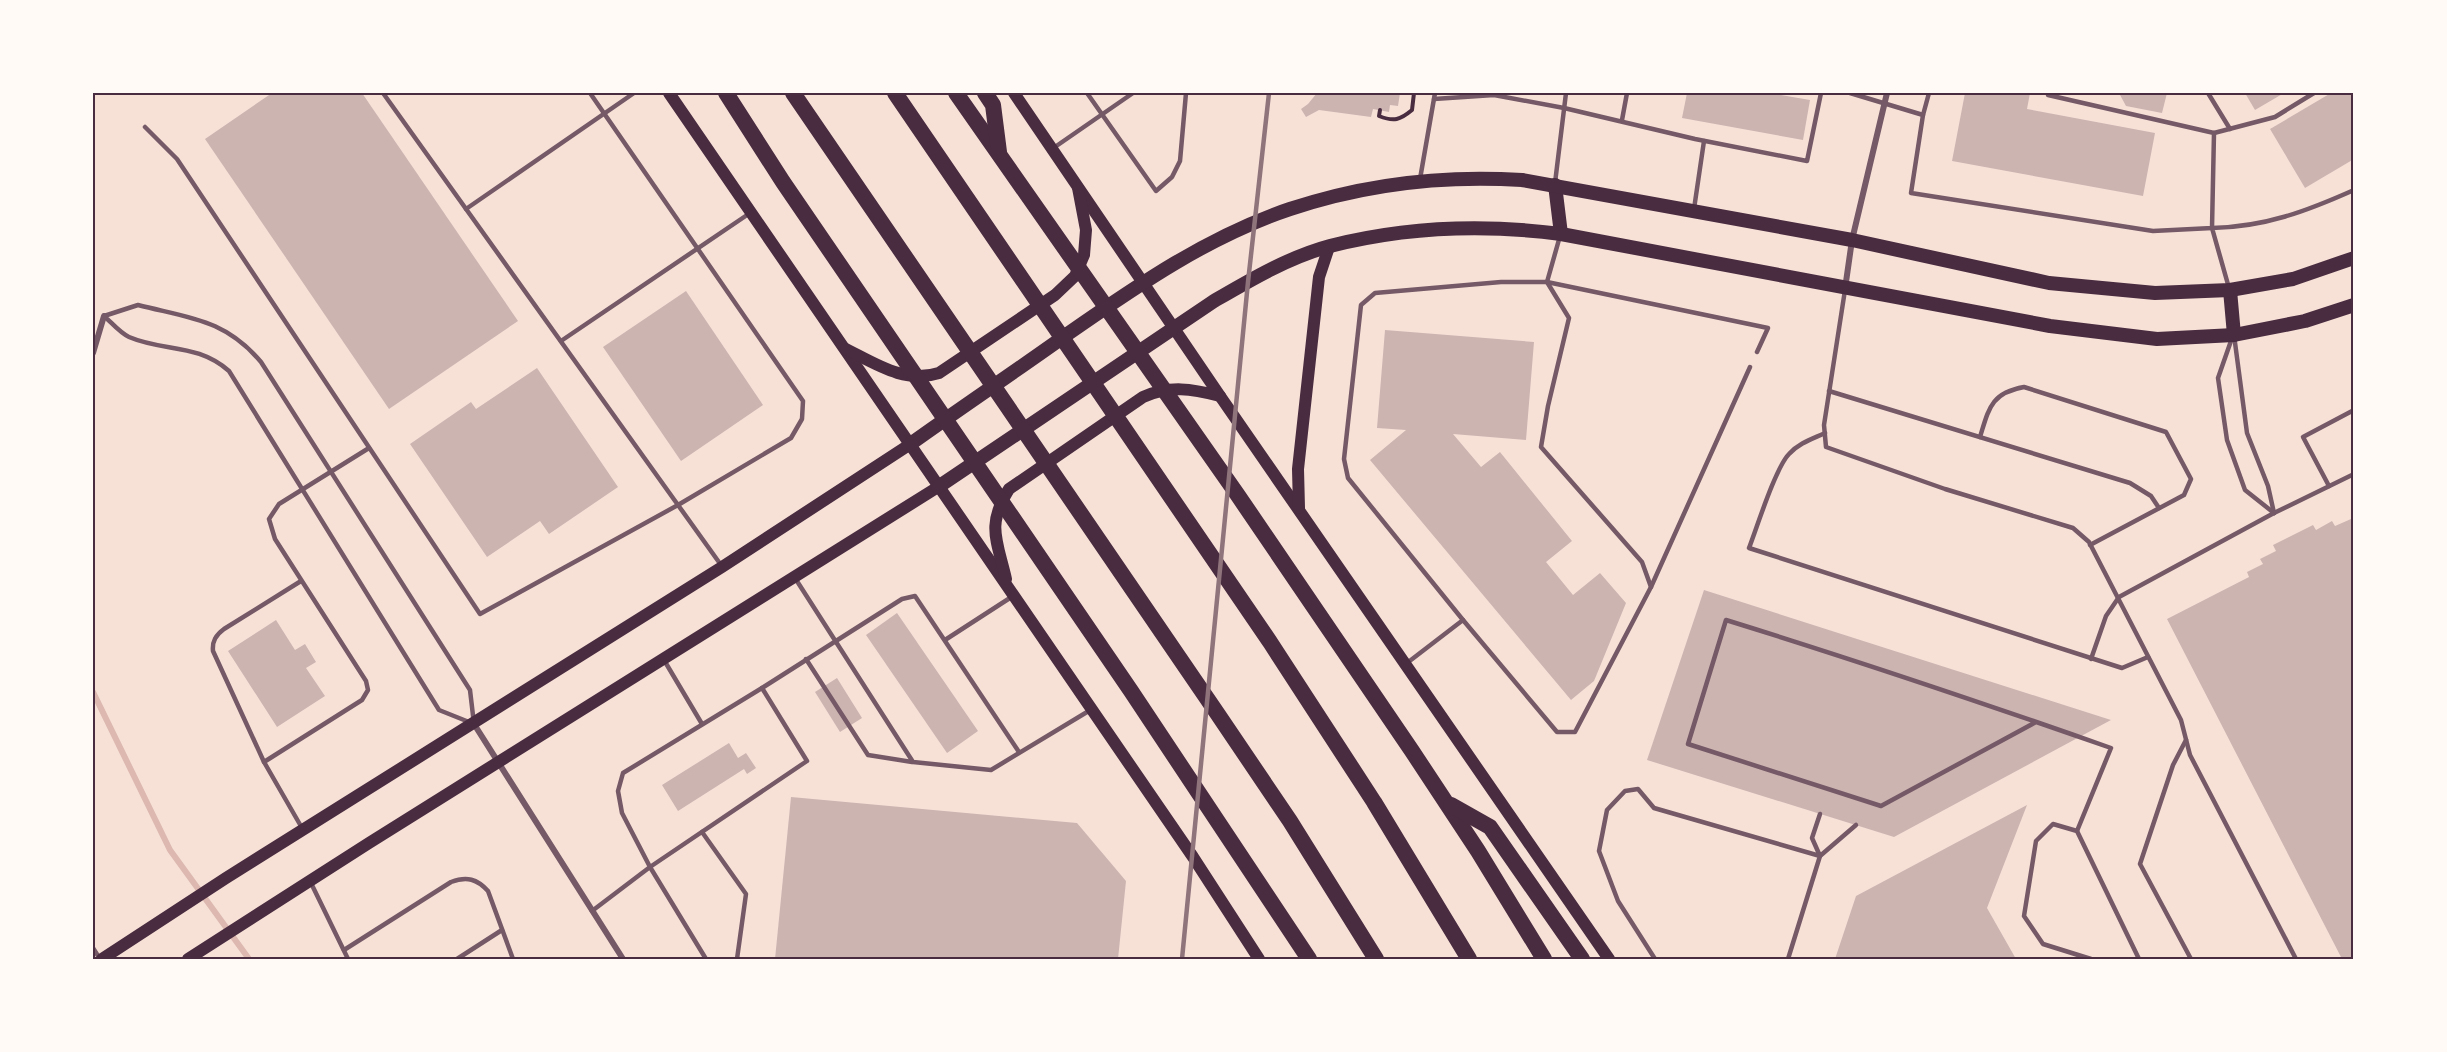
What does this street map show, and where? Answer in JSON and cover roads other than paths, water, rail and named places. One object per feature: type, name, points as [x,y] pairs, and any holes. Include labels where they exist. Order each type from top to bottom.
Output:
[{"type":"highway","points":[[726,93],[783,182],[1126,683],[1309,959]]},
{"type":"highway","points":[[793,93],[1218,712],[1290,821],[1376,959]]},
{"type":"highway","points":[[895,93],[1270,642],[1392,830],[1469,959]]},
{"type":"highway","points":[[956,93],[1237,494],[1448,803],[1544,959]]},
{"type":"highway","points":[[985,93],[993,105],[999,154]]},
{"type":"highway","points":[[1448,803],[1491,827],[1582,959]]},
{"type":"main road","points":[[669,93],[1193,857],[1259,959]]},
{"type":"main road","points":[[1014,93],[1609,959]]},
{"type":"main road","points":[[101,959],[722,567],[909,445],[1143,282],[1218,239],[1289,209],[1377,187],[1478,177],[1522,180],[1852,240],[2049,283],[2155,293],[2229,290],[2293,279],[2354,258]]},
{"type":"main road","points":[[845,349],[889,370],[907,376],[925,377],[939,373],[1055,295],[1075,276],[1084,255],[1086,230],[1076,183]]},
{"type":"main road","points":[[1555,185],[1561,234]]},
{"type":"main road","points":[[191,957],[960,473],[1174,328],[1248,282],[1288,262],[1329,246],[1422,230],[1515,228],[1561,234],[2050,326],[2157,339],[2234,335],[2305,321],[2354,305]]},
{"type":"main road","points":[[1299,510],[1298,468],[1318,277],[1329,246]]},
{"type":"main road","points":[[2229,290],[2234,335]]},
{"type":"main road","points":[[1010,591],[993,526],[998,507],[1009,489],[1143,397],[1159,390],[1179,388],[1220,396]]},
{"type":"street","points":[[1845,289],[1852,240],[1887,93]]},
{"type":"street","points":[[93,353],[104,316]]},
{"type":"street","points":[[474,724],[622,959]]},
{"type":"lane","points":[[383,93],[722,567]]},
{"type":"lane","points":[[145,127],[177,159],[480,614],[678,505],[791,438],[802,419],[803,401],[590,93]]},
{"type":"lane","points":[[466,209],[634,93]]},
{"type":"lane","points":[[1087,93],[1156,191],[1172,177],[1180,161],[1186,93]]},
{"type":"lane","points":[[1052,149],[1133,93]]},
{"type":"lane","points":[[1555,185],[1566,93]]},
{"type":"lane","points":[[1622,120],[1628,93]]},
{"type":"lane","points":[[1419,182],[1434,96],[1494,94],[1622,120],[1704,141],[1807,161],[1821,93]]},
{"type":"lane","points":[[1850,93],[1923,115]]},
{"type":"lane","points":[[1929,93],[1923,115],[1911,193],[2153,231],[2244,228],[2322,204],[2354,190]]},
{"type":"lane","points":[[2048,93],[2048,95],[2214,133],[2275,117],[2314,93]]},
{"type":"lane","points":[[2208,93],[2229,129]]},
{"type":"lane","points":[[2214,133],[2212,228],[2229,290]]},
{"type":"lane","points":[[1694,210],[1704,141]]},
{"type":"lane","points":[[561,341],[751,212]]},
{"type":"lane","points":[[1561,234],[1547,282],[1569,318],[1548,406],[1541,447],[1642,562],[1651,587]]},
{"type":"lane","points":[[1750,368],[1651,587],[1575,732],[1557,732],[1348,478],[1344,459],[1361,305],[1375,293],[1501,282],[1547,282],[1768,328],[1757,352]]},
{"type":"lane","points":[[1845,289],[1829,391],[1826,447],[1946,489],[2073,528],[2090,545],[2181,720],[2190,755],[2296,959]]},
{"type":"lane","points":[[138,305],[209,322],[236,337],[261,362],[331,472],[470,690],[474,724],[440,710],[229,371],[216,360],[202,354],[127,337],[104,316],[138,305]]},
{"type":"lane","points":[[2234,335],[2218,378],[2227,440],[2245,490],[2274,513]]},
{"type":"lane","points":[[2234,335],[2247,433],[2268,486],[2274,513]]},
{"type":"lane","points":[[1980,437],[1989,410],[1998,396],[2010,389],[2025,387],[2166,432],[2191,479],[2184,495],[2090,545]]},
{"type":"lane","points":[[1829,391],[2130,483],[2151,496],[2159,508]]},
{"type":"lane","points":[[2329,486],[2303,437],[2354,410]]},
{"type":"lane","points":[[1825,433],[1802,442],[1787,454],[1749,548],[2122,668],[2148,657]]},
{"type":"lane","points":[[264,762],[362,700],[368,690],[366,681],[275,539],[269,519],[279,504],[369,448]]},
{"type":"lane","points":[[2091,658],[2106,616],[2119,597],[2274,513],[2354,474]]},
{"type":"lane","points":[[795,578],[913,762]]},
{"type":"lane","points":[[301,581],[216,635],[213,651],[264,762],[303,830]]},
{"type":"lane","points":[[945,640],[1010,591]]},
{"type":"lane","points":[[706,959],[650,867],[622,813],[618,791],[623,773],[902,599],[915,596],[1019,752]]},
{"type":"lane","points":[[1405,664],[1463,620]]},
{"type":"lane","points":[[2036,722],[1881,806],[1688,744],[1726,620],[1893,672],[2111,747],[2077,831],[2139,959]]},
{"type":"lane","points":[[807,659],[868,755],[990,770],[1092,709]]},
{"type":"lane","points":[[664,660],[702,724]]},
{"type":"lane","points":[[592,911],[650,867],[807,761],[762,688]]},
{"type":"lane","points":[[2186,740],[2173,765],[2140,864],[2191,959]]},
{"type":"lane","points":[[1655,959],[1618,900],[1599,852],[1607,810],[1625,791],[1638,789],[1654,808],[1820,856]]},
{"type":"lane","points":[[1820,814],[1812,838],[1820,856]]},
{"type":"lane","points":[[2077,831],[2053,824],[2036,841],[2024,916],[2043,944],[2091,959]]},
{"type":"lane","points":[[1788,959],[1820,856],[1856,825]]},
{"type":"lane","points":[[702,832],[746,894],[737,959]]},
{"type":"lane","points":[[344,950],[460,878],[471,878],[481,883],[488,891],[513,959]]},
{"type":"lane","points":[[310,881],[348,959]]},
{"type":"lane","points":[[457,959],[502,930]]},
{"type":"lane","points":[[93,948],[101,959]]},
{"type":"waterway","points":[[93,692],[170,850],[249,959]]},
{"type":"railway","points":[[1182,959],[1248,282],[1269,93]]}]
